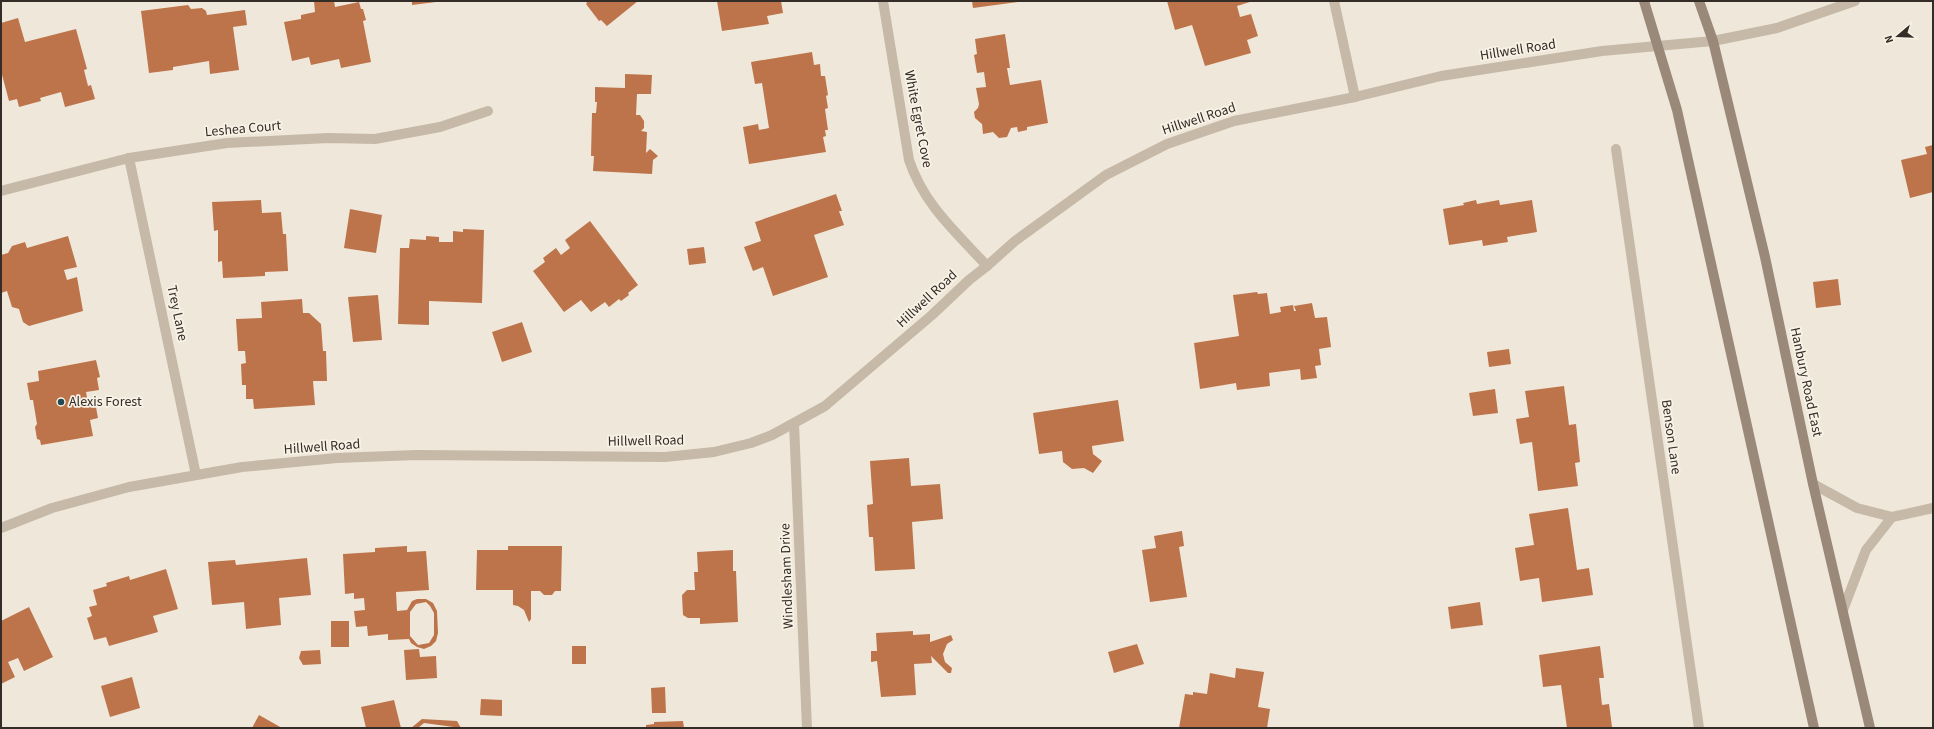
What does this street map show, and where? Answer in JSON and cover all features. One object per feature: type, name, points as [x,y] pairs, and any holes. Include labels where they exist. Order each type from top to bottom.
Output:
[{"type":"main road","points":[[1644,1],[1678,118],[1814,728]]},
{"type":"main road","name":"Hanbury Road East","points":[[1699,1],[1713,41],[1765,257],[1813,484],[1870,728]]},
{"type":"street","name":"White Egret Cove","points":[[883,1],[909,160],[915,177],[933,207],[988,266]]},
{"type":"street","points":[[1334,1],[1355,97]]},
{"type":"street","name":"Hillwell Road","points":[[1,528],[52,508],[129,487],[242,467],[329,459],[416,455],[672,456],[714,452],[751,443],[794,424],[825,406],[890,352],[969,280],[988,266],[1015,241],[1106,175],[1167,144],[1234,121],[1355,97],[1441,76],[1602,51],[1713,41],[1777,28],[1855,1]]},
{"type":"street","name":"Leshea Court","points":[[1,191],[130,158],[227,143],[328,138],[375,139],[440,128],[488,111]]},
{"type":"street","name":"Benson Lane","points":[[1616,149],[1698,728]]},
{"type":"street","name":"Trey Lane","points":[[130,158],[196,475]]},
{"type":"street","name":"Windlesham Drive","points":[[794,424],[807,728]]},
{"type":"street","points":[[1813,484],[1857,508],[1892,517],[1933,508]]},
{"type":"street","points":[[1843,610],[1866,550],[1892,517]]},
{"type":"building","points":[[314,1],[334,1],[335,7],[359,2],[366,20],[363,21],[371,62],[341,68],[339,59],[311,65],[309,57],[292,61],[284,22],[301,19],[301,15],[315,12]]},
{"type":"building","points":[[412,1],[436,1],[436,2],[412,5]]},
{"type":"building","points":[[586,1],[638,1],[607,26],[601,20],[599,21],[586,4]]},
{"type":"building","points":[[717,1],[781,1],[783,13],[767,16],[769,24],[722,31]]},
{"type":"building","points":[[972,1],[1018,1],[1018,2],[973,8]]},
{"type":"building","points":[[1167,1],[1253,1],[1237,6],[1240,17],[1251,14],[1258,36],[1247,40],[1251,53],[1205,66],[1192,25],[1175,30]]},
{"type":"building","points":[[188,5],[191,9],[202,8],[206,11],[207,15],[245,10],[247,25],[233,27],[239,70],[210,74],[209,61],[173,67],[173,70],[149,73],[141,11]]},
{"type":"building","points":[[18,18],[25,42],[76,29],[87,69],[84,70],[88,86],[91,85],[95,99],[65,107],[61,92],[40,98],[41,101],[19,107],[17,99],[9,101],[1,71],[1,23]]},
{"type":"building","points":[[1005,34],[1010,68],[1007,68],[1010,85],[1041,80],[1048,123],[1027,127],[1027,130],[1018,132],[1017,127],[1011,128],[1007,137],[999,138],[993,132],[983,134],[982,124],[975,118],[974,112],[978,108],[979,104],[976,88],[986,87],[984,72],[977,73],[974,55],[977,54],[975,39]]},
{"type":"building","points":[[812,52],[814,65],[820,64],[821,76],[825,76],[828,95],[826,96],[828,108],[825,109],[828,130],[825,130],[826,136],[823,137],[826,152],[749,164],[743,127],[758,124],[759,130],[769,128],[762,83],[755,84],[751,62]]},
{"type":"building","points":[[625,74],[652,75],[651,94],[637,94],[636,115],[640,115],[644,121],[644,128],[641,131],[647,132],[646,153],[650,149],[658,156],[653,160],[652,174],[593,171],[594,156],[591,156],[592,113],[596,113],[597,102],[595,102],[595,87],[625,88]]},
{"type":"building","points":[[1933,145],[1933,192],[1910,198],[1901,160],[1927,154],[1925,147]]},
{"type":"building","points":[[836,194],[842,211],[839,211],[844,225],[814,235],[828,277],[773,296],[763,267],[753,271],[744,247],[761,241],[755,222]]},
{"type":"building","points":[[261,200],[262,213],[281,212],[283,234],[286,234],[288,271],[265,272],[265,276],[223,278],[222,261],[218,262],[218,230],[214,231],[212,202]]},
{"type":"building","points":[[1476,200],[1477,204],[1499,200],[1500,205],[1532,200],[1537,232],[1507,237],[1508,242],[1483,246],[1482,240],[1449,245],[1443,209],[1464,205],[1463,203]]},
{"type":"building","points":[[350,209],[382,215],[376,253],[344,248]]},
{"type":"building","points":[[590,221],[638,285],[628,293],[629,295],[621,301],[619,299],[609,307],[605,302],[591,312],[581,300],[564,312],[533,271],[545,262],[543,258],[556,248],[561,255],[570,248],[565,240]]},
{"type":"building","points":[[463,229],[484,230],[482,303],[429,301],[429,325],[398,324],[400,248],[409,248],[410,239],[426,240],[426,236],[439,237],[439,242],[453,242],[453,231],[463,232]]},
{"type":"building","points":[[68,236],[77,267],[64,270],[67,280],[77,277],[83,311],[29,326],[23,322],[19,309],[12,307],[7,291],[1,293],[1,255],[8,253],[12,246],[25,242],[27,248]]},
{"type":"building","points":[[704,247],[706,263],[689,265],[687,249]]},
{"type":"building","points":[[1838,279],[1841,305],[1816,308],[1813,282]]},
{"type":"building","points":[[1257,292],[1258,294],[1267,293],[1270,314],[1281,312],[1280,307],[1293,305],[1294,311],[1296,311],[1294,306],[1312,303],[1315,318],[1327,317],[1331,347],[1319,349],[1321,365],[1315,366],[1317,378],[1301,380],[1300,369],[1269,373],[1270,386],[1237,390],[1236,383],[1200,389],[1194,343],[1239,336],[1233,295]]},
{"type":"building","points":[[378,295],[382,340],[353,342],[348,297]]},
{"type":"building","points":[[302,299],[303,313],[309,313],[321,324],[323,351],[326,351],[327,381],[313,381],[315,405],[254,409],[253,399],[246,399],[246,385],[242,385],[241,364],[246,363],[245,351],[238,351],[236,319],[262,318],[261,302]]},
{"type":"building","points":[[522,322],[532,352],[502,362],[492,332]]},
{"type":"building","points":[[1509,349],[1511,364],[1489,367],[1487,352]]},
{"type":"building","name":"Alexis Forest","points":[[96,360],[100,377],[97,378],[99,390],[86,392],[88,403],[95,402],[98,418],[90,420],[93,436],[41,445],[40,440],[37,439],[35,427],[37,424],[33,400],[30,400],[27,383],[39,381],[38,371]]},
{"type":"building","points":[[1564,386],[1569,425],[1576,424],[1580,462],[1575,463],[1578,486],[1538,491],[1532,442],[1520,444],[1516,419],[1529,417],[1525,391]]},
{"type":"building","points":[[1495,389],[1498,413],[1473,416],[1469,393]]},
{"type":"building","points":[[1118,400],[1124,441],[1092,446],[1093,454],[1102,461],[1093,473],[1084,468],[1072,469],[1063,462],[1062,451],[1039,454],[1033,413]]},
{"type":"building","points":[[909,458],[911,486],[940,484],[943,519],[912,522],[915,569],[875,571],[873,537],[869,537],[867,505],[873,504],[870,461]]},
{"type":"building","points":[[1568,508],[1577,570],[1589,568],[1593,595],[1542,602],[1539,578],[1520,581],[1515,548],[1534,545],[1529,514]]},
{"type":"building","points":[[1182,531],[1184,546],[1179,547],[1187,597],[1150,602],[1142,550],[1156,548],[1154,536]]},
{"type":"building","points":[[407,546],[407,552],[426,551],[429,590],[396,592],[397,611],[407,610],[412,601],[417,599],[426,599],[433,603],[437,611],[438,633],[436,641],[431,646],[424,649],[411,643],[409,639],[388,640],[388,634],[368,636],[367,626],[356,627],[354,611],[365,610],[364,598],[354,599],[354,593],[345,594],[343,554],[375,552],[375,548]],"holes":[[[426,602],[434,613],[434,635],[429,643],[418,645],[410,636],[410,612],[416,604]]]},
{"type":"building","points":[[508,546],[562,546],[561,591],[555,591],[552,595],[544,595],[540,591],[531,591],[531,619],[529,622],[524,610],[513,605],[513,590],[476,590],[477,550],[508,550]]},
{"type":"building","points":[[733,550],[733,571],[736,571],[738,622],[700,624],[700,618],[688,618],[683,615],[682,595],[687,590],[695,590],[694,572],[698,572],[697,552]]},
{"type":"building","points":[[307,558],[311,595],[279,598],[281,625],[246,629],[244,602],[212,605],[208,562],[235,560],[236,565]]},
{"type":"building","points":[[166,569],[178,609],[153,616],[158,632],[109,646],[106,637],[94,640],[87,618],[92,616],[89,607],[97,605],[93,590],[107,586],[106,583],[129,576],[130,580]]},
{"type":"building","points":[[1480,602],[1483,625],[1451,629],[1448,607]]},
{"type":"building","points":[[29,607],[53,657],[24,671],[18,658],[8,662],[15,677],[1,684],[1,621]]},
{"type":"building","points":[[331,621],[349,621],[349,647],[331,647]]},
{"type":"building","points":[[913,631],[913,635],[930,634],[930,642],[951,635],[953,640],[947,644],[943,654],[945,662],[952,668],[951,673],[948,673],[931,656],[932,663],[914,664],[916,695],[881,697],[877,661],[871,662],[871,651],[877,651],[876,633]]},
{"type":"building","points":[[1137,644],[1144,664],[1114,673],[1108,652]]},
{"type":"building","points":[[572,646],[586,646],[586,664],[572,664]]},
{"type":"building","points":[[1600,646],[1604,678],[1599,678],[1602,705],[1609,704],[1612,727],[1567,728],[1561,685],[1543,687],[1539,655]]},
{"type":"building","points":[[419,649],[420,657],[436,656],[437,678],[406,680],[404,650]]},
{"type":"building","points":[[320,650],[321,664],[303,665],[299,658],[301,651]]},
{"type":"building","points":[[1236,668],[1264,672],[1258,707],[1270,709],[1267,728],[1179,728],[1185,694],[1193,695],[1193,692],[1207,694],[1210,673],[1235,678]]},
{"type":"building","points":[[132,677],[140,708],[110,717],[101,686]]},
{"type":"building","points":[[665,687],[666,713],[652,713],[651,688]]},
{"type":"building","points":[[481,699],[502,700],[502,716],[480,715]]},
{"type":"building","points":[[394,700],[401,728],[366,728],[361,707]]},
{"type":"building","points":[[259,715],[282,728],[252,728]]},
{"type":"building","points":[[422,719],[457,721],[461,728],[424,723],[418,728],[411,728]]},
{"type":"building","points":[[683,721],[684,728],[646,728],[646,725],[654,724],[654,722]]},
{"type":"place","name":"Alexis Forest","points":[[61,402]]}]
